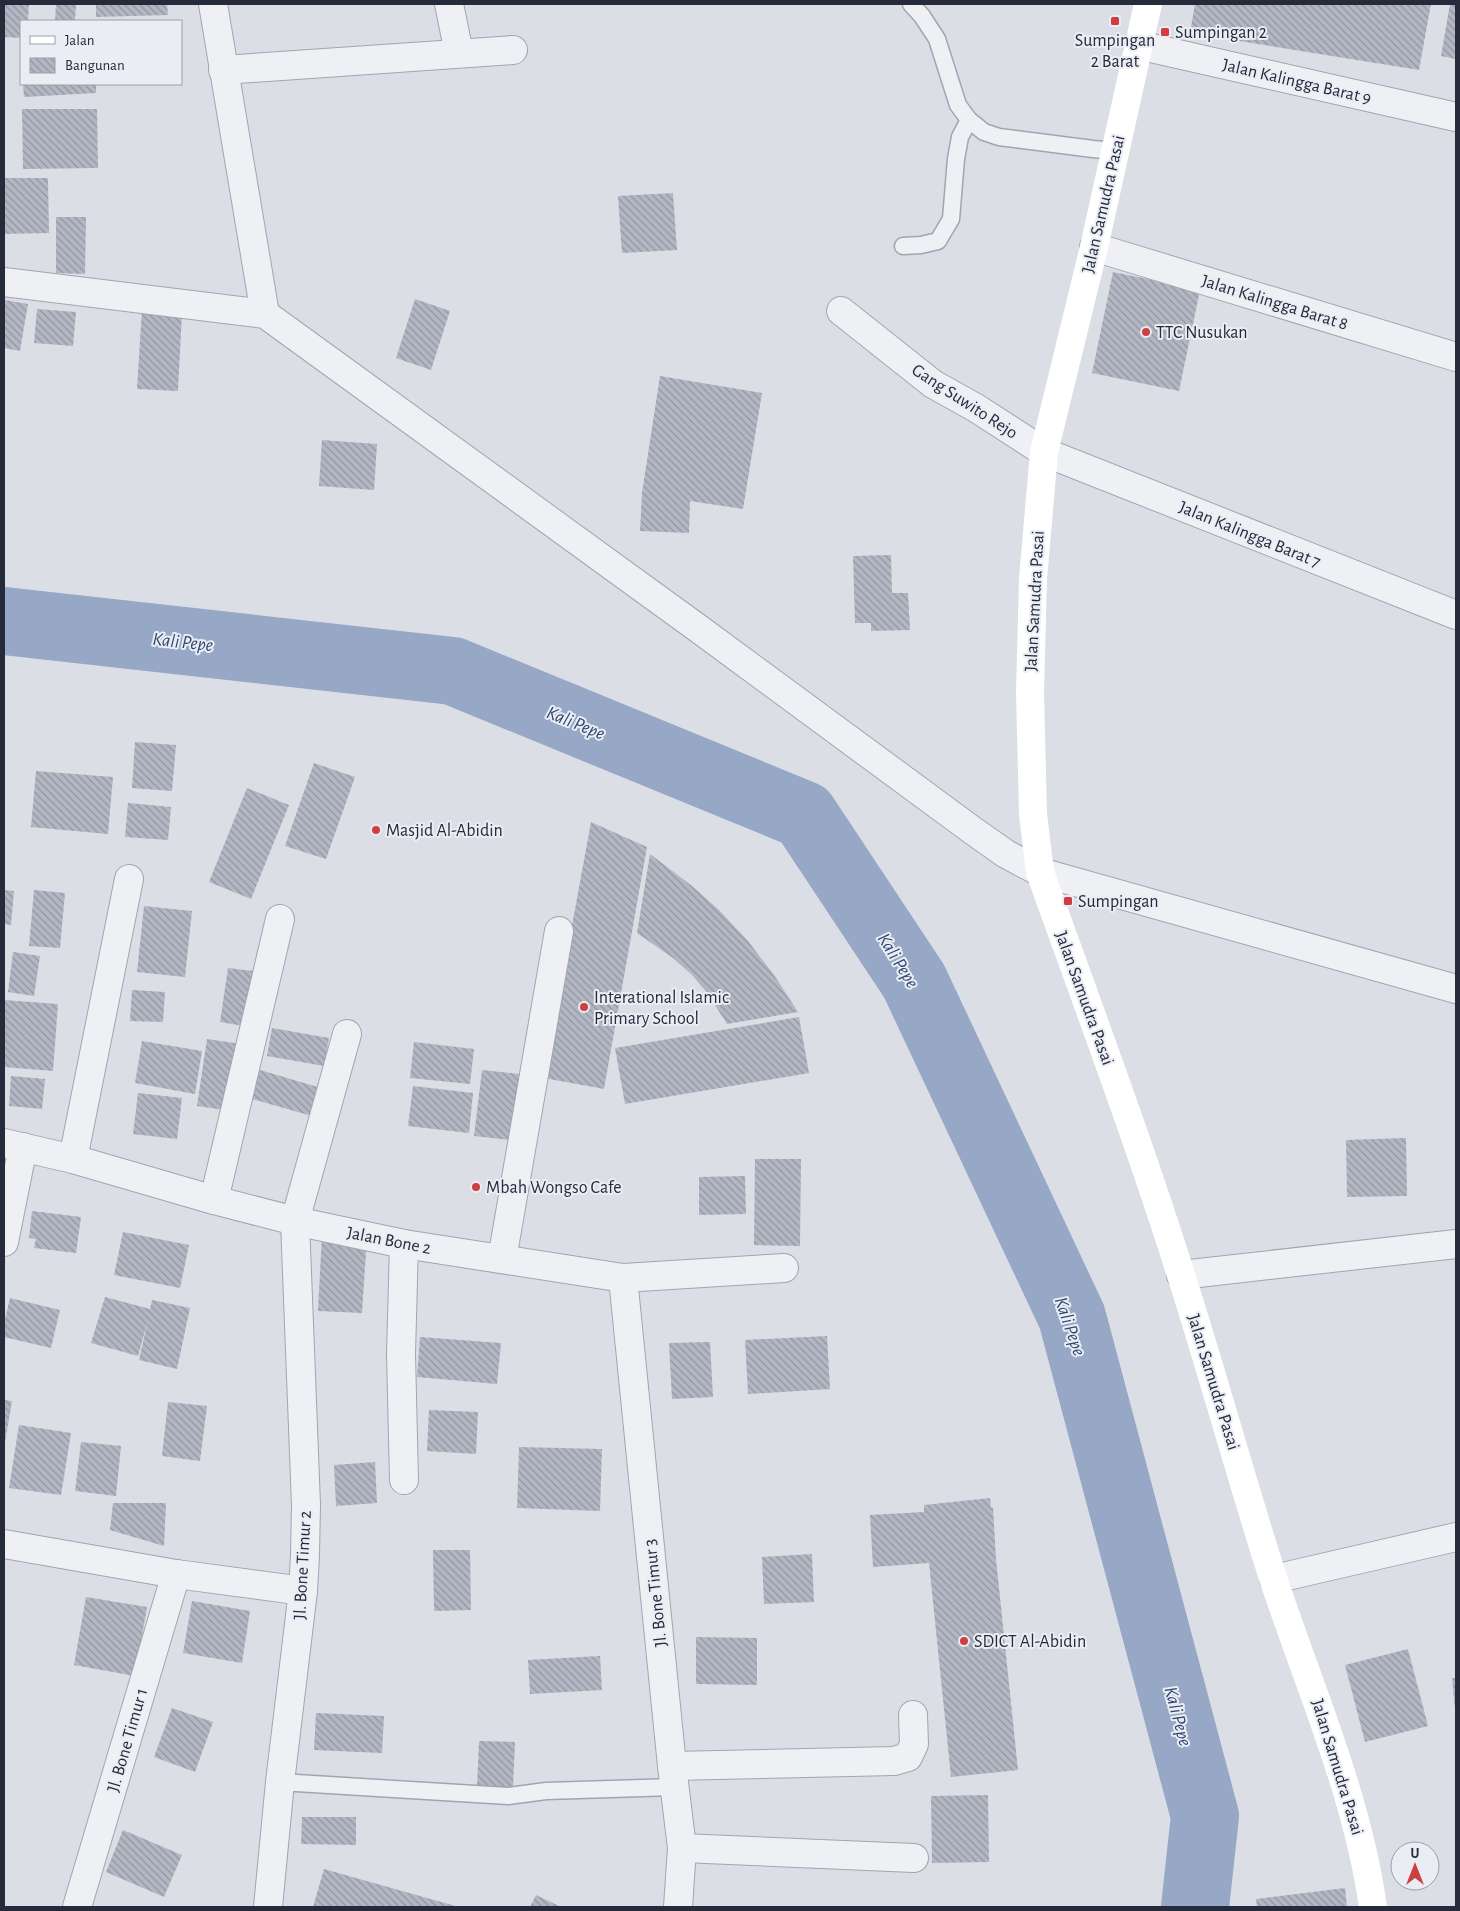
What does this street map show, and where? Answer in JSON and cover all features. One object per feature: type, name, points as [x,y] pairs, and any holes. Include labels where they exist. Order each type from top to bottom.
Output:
[{"type":"street","points":[[212,4],[265,314]]},
{"type":"street","points":[[449,4],[460,53]]},
{"type":"street","name":"Jalan Samudra Pasai","points":[[1148,4],[1094,247],[1044,452],[1033,579],[1030,692],[1033,814],[1040,872],[1146,1168],[1181,1275],[1274,1579],[1321,1709],[1355,1820],[1369,1876],[1373,1907]]},
{"type":"street","name":"Jalan Kalingga Barat 9","points":[[1138,45],[1456,117]]},
{"type":"street","points":[[223,70],[513,50]]},
{"type":"street","name":"Jalan Kalingga Barat 8","points":[[1094,247],[1456,357]]},
{"type":"street","points":[[4,282],[265,314],[1006,854],[1040,872],[1456,989]]},
{"type":"street","name":"Gang Suwito Rejo","points":[[841,311],[933,384],[976,408],[1044,452]]},
{"type":"street","name":"Jalan Kalingga Barat 7","points":[[1044,452],[1456,615]]},
{"type":"street","points":[[73,1159],[129,879]]},
{"type":"street","points":[[214,1200],[280,919]]},
{"type":"street","points":[[502,1259],[559,931]]},
{"type":"street","name":"Jl. Bone Timur 2","points":[[268,1907],[280,1782],[303,1591],[306,1505],[296,1221],[347,1034]]},
{"type":"street","points":[[4,1242],[14,1145]]},
{"type":"street","name":"Jalan Bone 2","points":[[14,1145],[73,1159],[214,1200],[296,1221],[404,1244],[623,1278],[784,1268]]},
{"type":"street","points":[[404,1244],[401,1354],[404,1480]]},
{"type":"street","points":[[1181,1275],[1456,1244]]},
{"type":"street","name":"Jl. Bone Timur 3","points":[[623,1278],[682,1848],[678,1907]]},
{"type":"street","points":[[1274,1579],[1456,1537]]},
{"type":"street","points":[[4,1544],[176,1574],[303,1591]]},
{"type":"street","name":"Jl. Bone Timur 1","points":[[77,1907],[176,1574]]},
{"type":"street","points":[[674,1777],[894,1760],[908,1757],[914,1744],[913,1715]]},
{"type":"street","points":[[682,1848],[914,1858]]},
{"type":"lane","points":[[911,4],[922,16],[937,39],[958,106],[969,120],[984,132],[999,137],[1115,151]]},
{"type":"lane","points":[[902,246],[921,245],[938,241],[951,219],[956,159],[960,137],[969,120]]},
{"type":"lane","points":[[280,1782],[508,1796],[674,1777]]},
{"type":"building","points":[[4,4],[29,4],[28,20],[20,20],[20,38],[4,37]]},
{"type":"building","points":[[56,4],[76,4],[75,20],[55,20]]},
{"type":"building","points":[[96,4],[167,4],[168,15],[96,17]]},
{"type":"building","points":[[1195,4],[1431,4],[1419,70],[1190,33]]},
{"type":"building","points":[[1450,4],[1456,4],[1456,59],[1441,56]]},
{"type":"building","points":[[23,85],[96,85],[96,93],[24,97]]},
{"type":"building","points":[[22,109],[97,109],[98,168],[23,169]]},
{"type":"building","points":[[4,178],[48,178],[49,233],[4,234]]},
{"type":"building","points":[[673,193],[677,250],[622,253],[618,196]]},
{"type":"building","points":[[56,217],[86,217],[85,274],[56,273]]},
{"type":"building","name":"TTC Nusukan","points":[[1113,272],[1200,290],[1179,391],[1092,373]]},
{"type":"building","points":[[415,299],[450,311],[431,370],[396,358]]},
{"type":"building","points":[[4,300],[28,304],[20,351],[4,348]]},
{"type":"building","points":[[37,309],[76,312],[73,346],[34,343]]},
{"type":"building","points":[[142,309],[182,312],[178,391],[137,389]]},
{"type":"building","points":[[660,376],[762,393],[743,509],[690,501],[689,533],[640,531],[642,493]]},
{"type":"building","points":[[322,440],[377,444],[374,490],[319,486]]},
{"type":"building","points":[[891,555],[892,593],[908,593],[910,630],[871,631],[871,623],[855,623],[853,556]]},
{"type":"building","points":[[135,742],[176,745],[172,791],[132,788]]},
{"type":"building","points":[[314,763],[355,777],[326,859],[285,846]]},
{"type":"building","points":[[36,771],[113,777],[108,834],[31,827]]},
{"type":"building","points":[[247,788],[289,805],[251,899],[209,882]]},
{"type":"building","points":[[128,803],[171,807],[168,840],[125,837]]},
{"type":"building","points":[[591,822],[647,847],[604,1089],[544,1078]]},
{"type":"building","points":[[650,854],[692,886],[720,911],[748,941],[774,975],[798,1012],[727,1024],[706,991],[691,974],[673,958],[637,933]]},
{"type":"building","points":[[4,890],[14,891],[11,925],[4,924]]},
{"type":"building","points":[[34,890],[65,893],[60,948],[29,946]]},
{"type":"building","points":[[144,906],[192,911],[185,977],[137,972]]},
{"type":"building","points":[[13,952],[40,956],[34,996],[8,992]]},
{"type":"building","points":[[228,968],[253,971],[244,1026],[220,1022]]},
{"type":"building","points":[[132,990],[165,992],[163,1022],[130,1021]]},
{"type":"building","points":[[4,1000],[58,1004],[53,1071],[4,1067]]},
{"type":"building","points":[[799,1017],[809,1073],[625,1104],[615,1048]]},
{"type":"building","points":[[272,1028],[329,1038],[324,1066],[267,1056]]},
{"type":"building","points":[[207,1039],[241,1044],[231,1111],[197,1106]]},
{"type":"building","points":[[142,1041],[202,1051],[195,1094],[135,1083]]},
{"type":"building","points":[[414,1042],[474,1049],[470,1084],[410,1078]]},
{"type":"building","points":[[260,1070],[328,1090],[319,1118],[252,1099]]},
{"type":"building","points":[[482,1070],[519,1074],[511,1140],[474,1136]]},
{"type":"building","points":[[11,1076],[45,1079],[42,1109],[9,1106]]},
{"type":"building","points":[[413,1086],[473,1093],[469,1133],[408,1126]]},
{"type":"building","points":[[138,1093],[182,1098],[177,1139],[133,1134]]},
{"type":"building","points":[[1406,1138],[1407,1196],[1347,1197],[1346,1140]]},
{"type":"building","points":[[755,1159],[801,1159],[800,1246],[754,1245]]},
{"type":"building","points":[[745,1176],[746,1214],[699,1215],[699,1177]]},
{"type":"building","points":[[32,1211],[81,1217],[76,1253],[34,1248],[36,1239],[29,1238]]},
{"type":"building","points":[[123,1232],[189,1245],[180,1288],[114,1275]]},
{"type":"building","points":[[322,1234],[367,1237],[362,1313],[318,1311]]},
{"type":"building","points":[[105,1297],[150,1309],[152,1300],[190,1308],[177,1369],[139,1360],[148,1320],[138,1356],[91,1343]]},
{"type":"building","points":[[10,1298],[60,1310],[51,1348],[4,1337],[4,1324]]},
{"type":"building","points":[[827,1336],[830,1389],[748,1394],[745,1340]]},
{"type":"building","points":[[420,1337],[501,1343],[497,1384],[417,1377]]},
{"type":"building","points":[[710,1342],[713,1397],[672,1399],[669,1343]]},
{"type":"building","points":[[4,1400],[12,1401],[5,1442],[4,1442]]},
{"type":"building","points":[[168,1402],[207,1406],[200,1461],[162,1456]]},
{"type":"building","points":[[429,1410],[478,1412],[476,1454],[427,1451]]},
{"type":"building","points":[[19,1425],[71,1433],[61,1495],[9,1488]]},
{"type":"building","points":[[81,1442],[121,1446],[116,1496],[75,1491]]},
{"type":"building","points":[[519,1447],[602,1449],[600,1511],[517,1508]]},
{"type":"building","points":[[375,1462],[377,1503],[336,1506],[334,1465]]},
{"type":"building","points":[[990,1498],[991,1508],[993,1507],[996,1559],[1018,1770],[951,1777],[929,1563],[873,1567],[870,1515],[924,1512],[924,1505]]},
{"type":"building","points":[[113,1503],[166,1503],[164,1546],[110,1530]]},
{"type":"building","points":[[433,1550],[470,1550],[471,1610],[434,1611]]},
{"type":"building","points":[[812,1554],[814,1602],[764,1604],[762,1557]]},
{"type":"building","points":[[86,1597],[147,1607],[135,1676],[74,1665]]},
{"type":"building","points":[[192,1601],[250,1611],[242,1663],[183,1653]]},
{"type":"building","points":[[696,1637],[757,1638],[757,1685],[696,1684]]},
{"type":"building","points":[[1408,1649],[1428,1726],[1365,1742],[1345,1665]]},
{"type":"building","points":[[600,1656],[602,1690],[530,1694],[528,1660]]},
{"type":"building","points":[[1452,1678],[1456,1678],[1456,1709],[1455,1709]]},
{"type":"building","points":[[172,1708],[213,1722],[195,1772],[154,1757]]},
{"type":"building","points":[[316,1713],[384,1716],[382,1753],[314,1750]]},
{"type":"building","points":[[479,1741],[515,1742],[513,1788],[477,1787]]},
{"type":"building","points":[[988,1795],[989,1862],[932,1863],[931,1796]]},
{"type":"building","points":[[302,1817],[356,1817],[356,1845],[301,1844]]},
{"type":"building","points":[[123,1830],[182,1855],[164,1897],[106,1872]]},
{"type":"building","points":[[324,1869],[459,1907],[313,1907]]},
{"type":"building","points":[[1345,1888],[1347,1907],[1257,1907],[1256,1899]]},
{"type":"building","points":[[536,1895],[561,1907],[530,1907]]},
{"type":"waterway","name":"Kali Pepe","points":[[4,621],[453,671],[804,815],[914,981],[1072,1317],[1205,1816],[1195,1907]]},
{"type":"place","name":"Sumpingan 2 Barat","points":[[1115,21]]},
{"type":"place","name":"Sumpingan 2","points":[[1165,32]]},
{"type":"place","name":"TTC Nusukan","points":[[1146,332]]},
{"type":"place","name":"Masjid Al-Abidin","points":[[376,830]]},
{"type":"place","name":"Sumpingan","points":[[1068,901]]},
{"type":"place","name":"Interational Islamic Primary School","points":[[584,1007]]},
{"type":"place","name":"Mbah Wongso Cafe","points":[[476,1187]]},
{"type":"place","name":"SDICT Al-Abidin","points":[[964,1641]]}]
